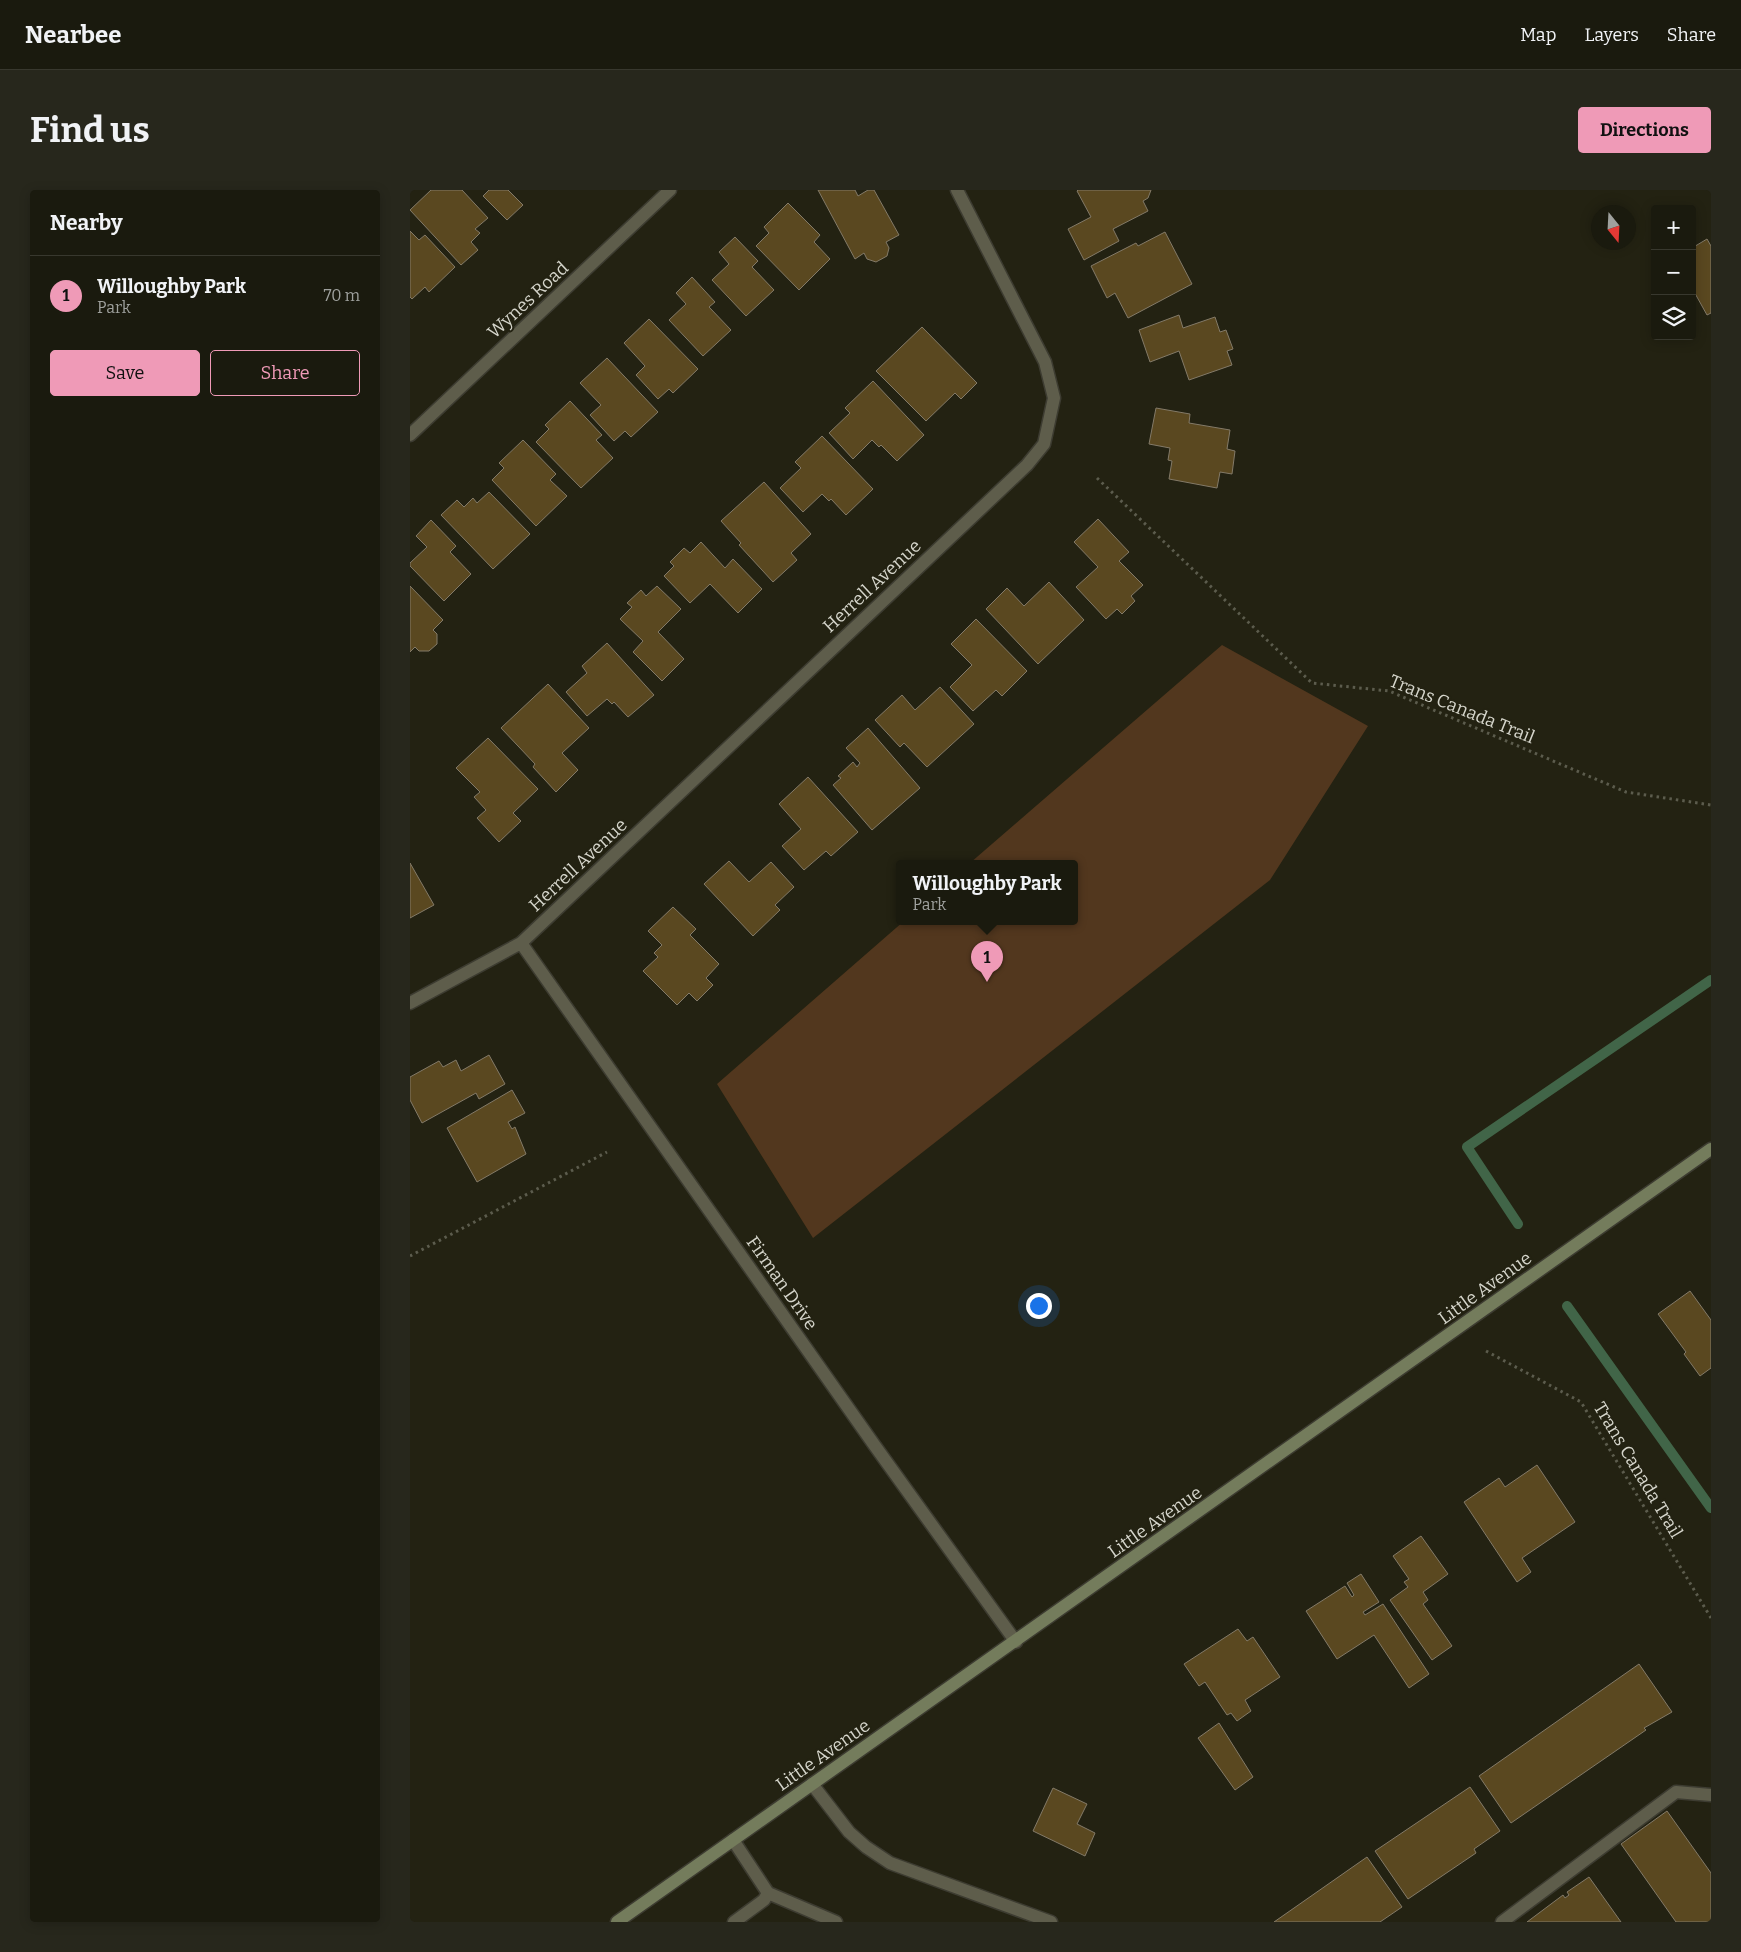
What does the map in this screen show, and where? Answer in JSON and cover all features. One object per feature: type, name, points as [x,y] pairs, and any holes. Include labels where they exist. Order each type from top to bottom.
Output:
[{"type":"street","name":"Wynes Road","points":[[410,435],[670,190]]},
{"type":"street","name":"Herrell Avenue","points":[[410,1003],[521,943],[1027,465],[1044,444],[1054,398],[1045,362],[956,190]]},
{"type":"street","name":"Firman Drive","points":[[521,943],[875,1446],[1016,1642]]},
{"type":"street","name":"Little Avenue","points":[[617,1922],[1710,1152]]},
{"type":"street","points":[[812,1784],[849,1832],[866,1847],[890,1863],[1051,1922]]},
{"type":"street","points":[[1502,1922],[1676,1792],[1711,1795]]},
{"type":"street","points":[[733,1840],[768,1893],[836,1922]]},
{"type":"street","points":[[734,1922],[764,1900],[768,1893]]},
{"type":"path","name":"Trans Canada Trail","points":[[1097,478],[1312,683],[1389,691],[1626,792],[1711,805]]},
{"type":"path","points":[[410,1256],[606,1152]]},
{"type":"path","name":"Trans Canada Trail","points":[[1486,1351],[1581,1402],[1711,1618]]},
{"type":"shaded area","points":[[1222,645],[1368,726],[1270,880],[813,1238],[717,1084],[899,925],[1078,925],[1078,860],[973,860]]},
{"type":"building","points":[[431,190],[462,190],[488,218],[475,229],[480,233],[471,242],[478,250],[461,265],[410,210]]},
{"type":"building","points":[[489,190],[508,190],[523,205],[507,220],[483,196]]},
{"type":"building","points":[[818,190],[855,190],[858,196],[868,190],[874,190],[899,235],[886,242],[889,248],[887,256],[876,262],[867,259],[864,253],[855,259]]},
{"type":"building","points":[[1078,190],[1151,190],[1148,198],[1143,201],[1148,211],[1113,229],[1119,241],[1084,260],[1068,229],[1091,217]]},
{"type":"building","points":[[788,203],[820,235],[814,242],[830,259],[799,290],[756,246],[769,233],[764,227]]},
{"type":"building","points":[[410,231],[419,240],[425,235],[455,267],[429,292],[425,287],[412,299],[410,297]]},
{"type":"building","points":[[1165,232],[1192,284],[1128,318],[1115,293],[1107,298],[1091,266],[1136,243],[1138,246]]},
{"type":"building","points":[[735,237],[758,261],[752,267],[774,290],[746,316],[712,280],[729,264],[719,252]]},
{"type":"building","points":[[1707,239],[1711,246],[1711,313],[1707,315],[1696,295],[1696,246]]},
{"type":"building","points":[[692,277],[715,302],[709,307],[731,330],[703,356],[669,320],[686,304],[676,293]]},
{"type":"building","points":[[1179,315],[1183,328],[1215,317],[1220,332],[1226,330],[1233,349],[1227,351],[1232,365],[1189,380],[1179,351],[1150,362],[1139,330]]},
{"type":"building","points":[[649,319],[698,369],[673,393],[669,389],[658,399],[636,375],[645,366],[624,343]]},
{"type":"building","points":[[922,327],[977,383],[961,399],[955,393],[926,421],[876,371]]},
{"type":"building","points":[[607,358],[658,412],[631,437],[625,431],[614,441],[590,415],[601,405],[580,383]]},
{"type":"building","points":[[873,381],[924,435],[897,461],[881,445],[879,447],[872,440],[853,459],[829,433],[850,413],[845,408]]},
{"type":"building","points":[[570,401],[602,435],[596,440],[613,458],[581,488],[536,442],[549,429],[545,425]]},
{"type":"building","points":[[1156,408],[1190,414],[1189,423],[1230,430],[1227,449],[1235,451],[1232,474],[1220,472],[1217,488],[1169,479],[1172,461],[1168,460],[1170,448],[1149,444]]},
{"type":"building","points":[[822,436],[873,489],[846,515],[831,499],[829,501],[822,494],[803,512],[780,488],[801,468],[795,462]]},
{"type":"building","points":[[523,440],[556,474],[550,480],[567,496],[536,526],[492,480],[504,468],[499,463]]},
{"type":"building","points":[[764,482],[811,534],[791,553],[797,560],[773,582],[739,545],[741,543],[721,521]]},
{"type":"building","points":[[489,492],[530,534],[493,569],[441,515],[457,500],[464,507],[473,498],[477,503]]},
{"type":"building","points":[[1098,519],[1129,552],[1119,561],[1143,585],[1131,596],[1135,601],[1122,614],[1117,609],[1106,619],[1076,587],[1098,567],[1074,542]]},
{"type":"building","points":[[431,520],[456,546],[450,552],[471,574],[444,601],[410,566],[410,563],[427,547],[416,536]]},
{"type":"building","points":[[701,542],[725,568],[733,559],[762,589],[738,613],[710,584],[690,603],[664,576],[674,566],[670,562],[684,548],[690,553]]},
{"type":"building","points":[[1049,582],[1084,620],[1038,664],[986,609],[1007,588],[1024,606]]},
{"type":"building","points":[[410,586],[443,620],[433,630],[437,634],[437,644],[429,651],[419,651],[415,647],[410,652]]},
{"type":"building","points":[[657,586],[681,609],[658,632],[684,659],[662,681],[633,652],[643,641],[620,619],[632,607],[627,603],[641,590],[646,596]]},
{"type":"building","points":[[976,619],[1027,671],[1002,696],[996,690],[973,711],[950,687],[972,665],[951,644]]},
{"type":"building","points":[[607,643],[654,695],[628,717],[614,702],[612,704],[607,699],[587,716],[566,692],[587,673],[582,666]]},
{"type":"building","points":[[548,684],[589,728],[562,753],[578,770],[556,792],[533,767],[535,764],[501,728]]},
{"type":"building","points":[[940,687],[974,724],[927,767],[904,743],[900,747],[875,720],[902,695],[915,710]]},
{"type":"building","points":[[868,728],[920,788],[872,830],[833,785],[841,778],[838,776],[853,762],[857,767],[860,763],[846,748]]},
{"type":"building","points":[[488,738],[538,789],[513,813],[521,821],[499,842],[477,818],[486,810],[474,797],[480,792],[456,768]]},
{"type":"building","points":[[808,777],[858,832],[831,856],[826,851],[804,870],[782,846],[801,829],[779,804]]},
{"type":"building","points":[[729,861],[749,882],[771,862],[794,887],[775,905],[780,910],[753,936],[704,884]]},
{"type":"building","points":[[410,863],[434,905],[410,918]]},
{"type":"building","points":[[673,907],[696,929],[690,935],[719,964],[706,978],[713,985],[697,1001],[689,993],[677,1005],[643,971],[658,957],[654,953],[662,945],[648,931]]},
{"type":"building","points":[[489,1055],[505,1084],[479,1099],[476,1093],[422,1123],[410,1100],[410,1077],[439,1061],[443,1067],[456,1060],[461,1071]]},
{"type":"building","points":[[512,1090],[525,1113],[508,1122],[512,1129],[515,1127],[526,1154],[477,1182],[447,1128]]},
{"type":"building","points":[[1690,1291],[1711,1320],[1711,1368],[1700,1376],[1684,1354],[1686,1352],[1658,1314]]},
{"type":"building","points":[[1537,1465],[1575,1522],[1522,1558],[1531,1572],[1517,1582],[1464,1502],[1499,1478],[1505,1487]]},
{"type":"building","points":[[1421,1536],[1448,1574],[1423,1592],[1428,1600],[1423,1604],[1452,1646],[1432,1660],[1390,1600],[1408,1587],[1404,1582],[1409,1579],[1393,1556]]},
{"type":"building","points":[[1361,1574],[1379,1602],[1363,1612],[1365,1615],[1383,1604],[1429,1674],[1409,1688],[1374,1635],[1337,1659],[1306,1611],[1345,1586],[1352,1597],[1354,1595],[1347,1583]]},
{"type":"building","points":[[1238,1629],[1247,1641],[1253,1637],[1280,1677],[1245,1700],[1251,1711],[1237,1721],[1231,1713],[1227,1715],[1205,1682],[1199,1686],[1184,1664]]},
{"type":"building","points":[[1639,1664],[1672,1712],[1644,1728],[1646,1730],[1511,1823],[1479,1776]]},
{"type":"building","points":[[1219,1723],[1253,1777],[1235,1790],[1198,1738]]},
{"type":"building","points":[[1470,1787],[1500,1831],[1474,1849],[1476,1853],[1408,1899],[1375,1851]]},
{"type":"building","points":[[1053,1788],[1087,1804],[1077,1824],[1095,1833],[1085,1856],[1033,1831]]},
{"type":"building","points":[[1667,1811],[1711,1873],[1711,1922],[1676,1922],[1621,1844]]},
{"type":"building","points":[[1367,1857],[1402,1907],[1380,1922],[1274,1922]]},
{"type":"building","points":[[1589,1877],[1621,1922],[1527,1922],[1563,1895],[1565,1898],[1569,1895],[1567,1892]]},
{"type":"waterway","points":[[1518,1224],[1467,1147],[1711,980]]},
{"type":"waterway","points":[[1567,1306],[1711,1508]]},
{"type":"place","name":"Willoughby Park","points":[[987,982]]}]
